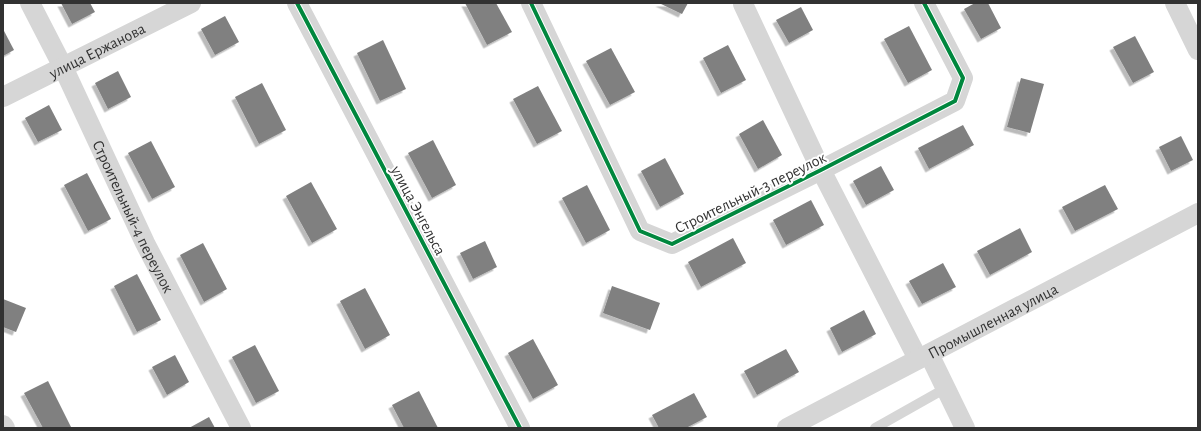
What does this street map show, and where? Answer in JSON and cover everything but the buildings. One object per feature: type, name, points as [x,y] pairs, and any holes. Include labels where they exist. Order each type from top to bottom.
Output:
[{"type":"street","name":"Строительный-4 переулок","points":[[30,3],[63,67],[145,242],[241,428]]},
{"type":"street","name":"улица Ержанова","points":[[3,98],[191,3]]},
{"type":"street","name":"улица Энгельса","points":[[297,3],[520,428]]},
{"type":"street","name":"Строительный-3 переулок","points":[[531,3],[640,232],[672,244],[955,101],[963,78],[924,3]]},
{"type":"street","points":[[1175,3],[1198,50]]},
{"type":"street","points":[[743,4],[821,170],[924,356],[946,388],[965,428]]},
{"type":"street","name":"Промышленная улица","points":[[787,428],[1198,213]]},
{"type":"lane","points":[[875,428],[946,388]]},
{"type":"cycle path","points":[[297,3],[520,428]]},
{"type":"cycle path","points":[[531,3],[640,231],[672,244],[955,101],[963,78],[924,3]]}]
